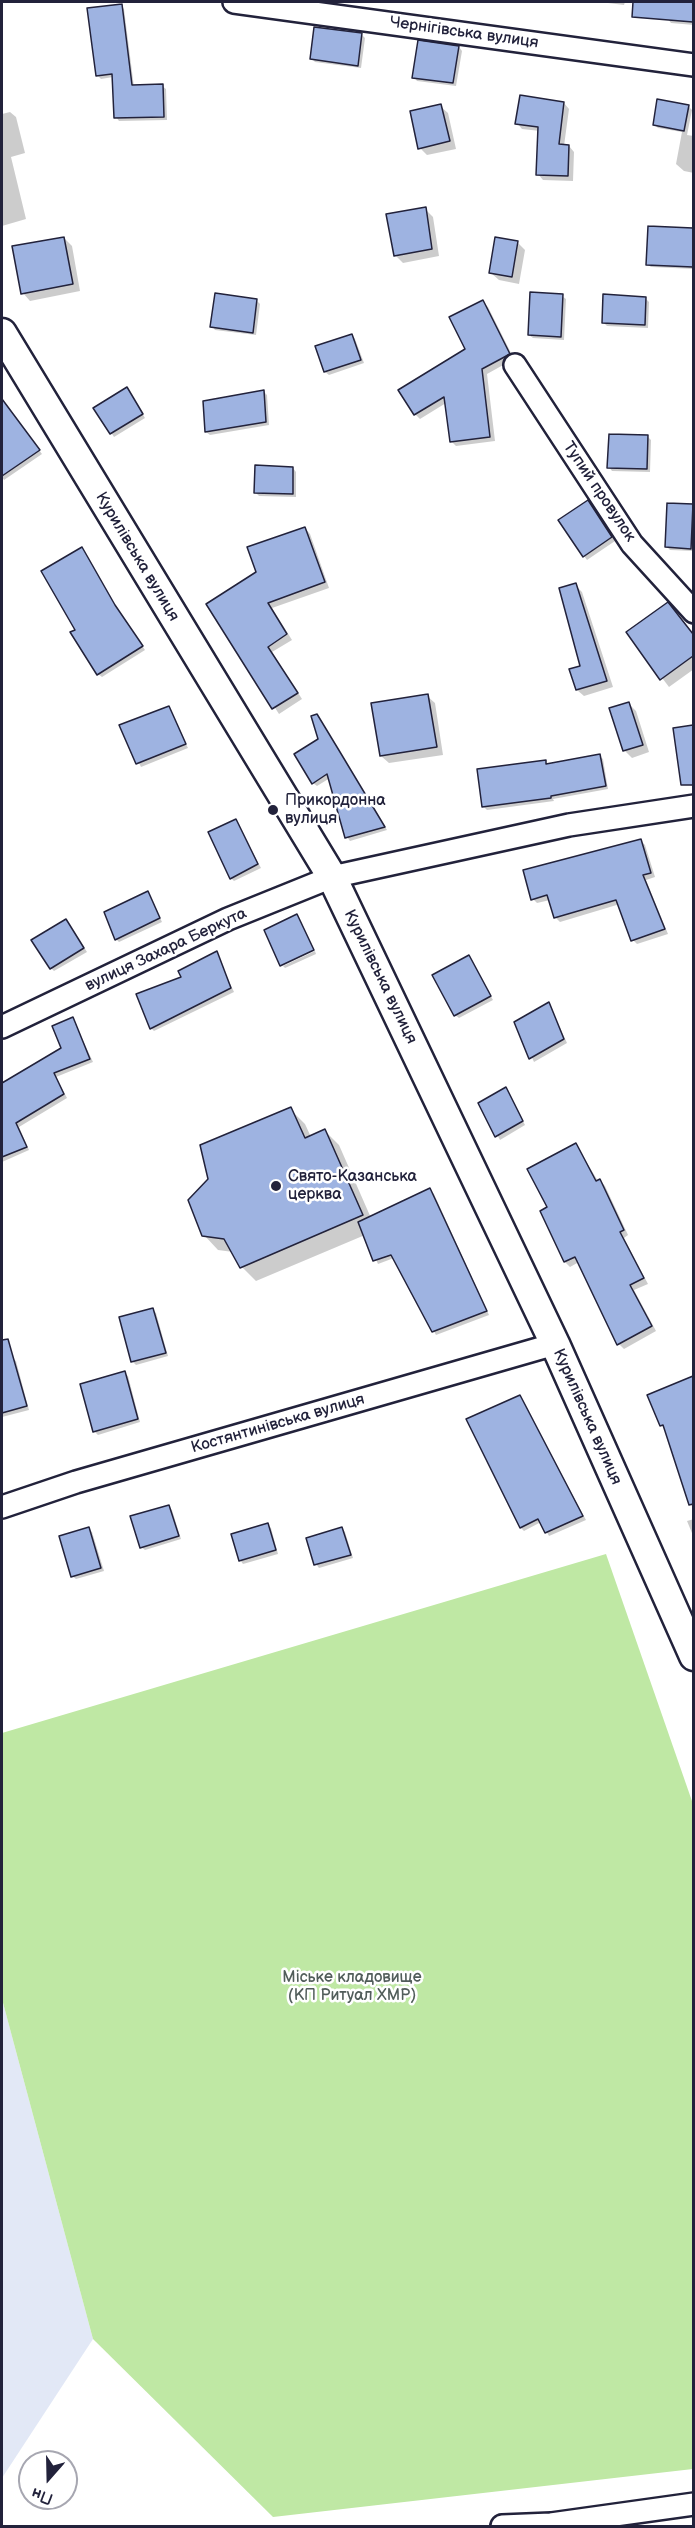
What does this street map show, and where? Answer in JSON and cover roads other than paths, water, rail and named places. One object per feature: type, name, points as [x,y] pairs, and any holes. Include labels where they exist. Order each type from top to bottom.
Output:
[{"type":"main road","name":"Курилівська вулиця","points":[[2,333],[332,877],[555,1344],[693,1656]]},
{"type":"street","name":"Чернігівська вулиця","points":[[234,2],[693,65]]},
{"type":"street","name":"Тупий провулок","points":[[515,365],[632,544],[693,612]]},
{"type":"street","points":[[332,877],[568,825],[693,806]]},
{"type":"street","name":"вулиця Захара Беркута","points":[[2,1027],[228,919],[332,877]]},
{"type":"street","name":"Костянтинівська вулиця","points":[[2,1507],[76,1482],[555,1344]]},
{"type":"street","points":[[502,2526],[551,2524],[693,2504]]},
{"type":"place","name":"Прикордонна вулиця","points":[[273,810]]},
{"type":"place","name":"Свято-Казанська церква","points":[[276,1186]]},
{"type":"park label","name":"Міське кладовище (КП Ритуал ХМР)","points":[[352,1987]]}]
